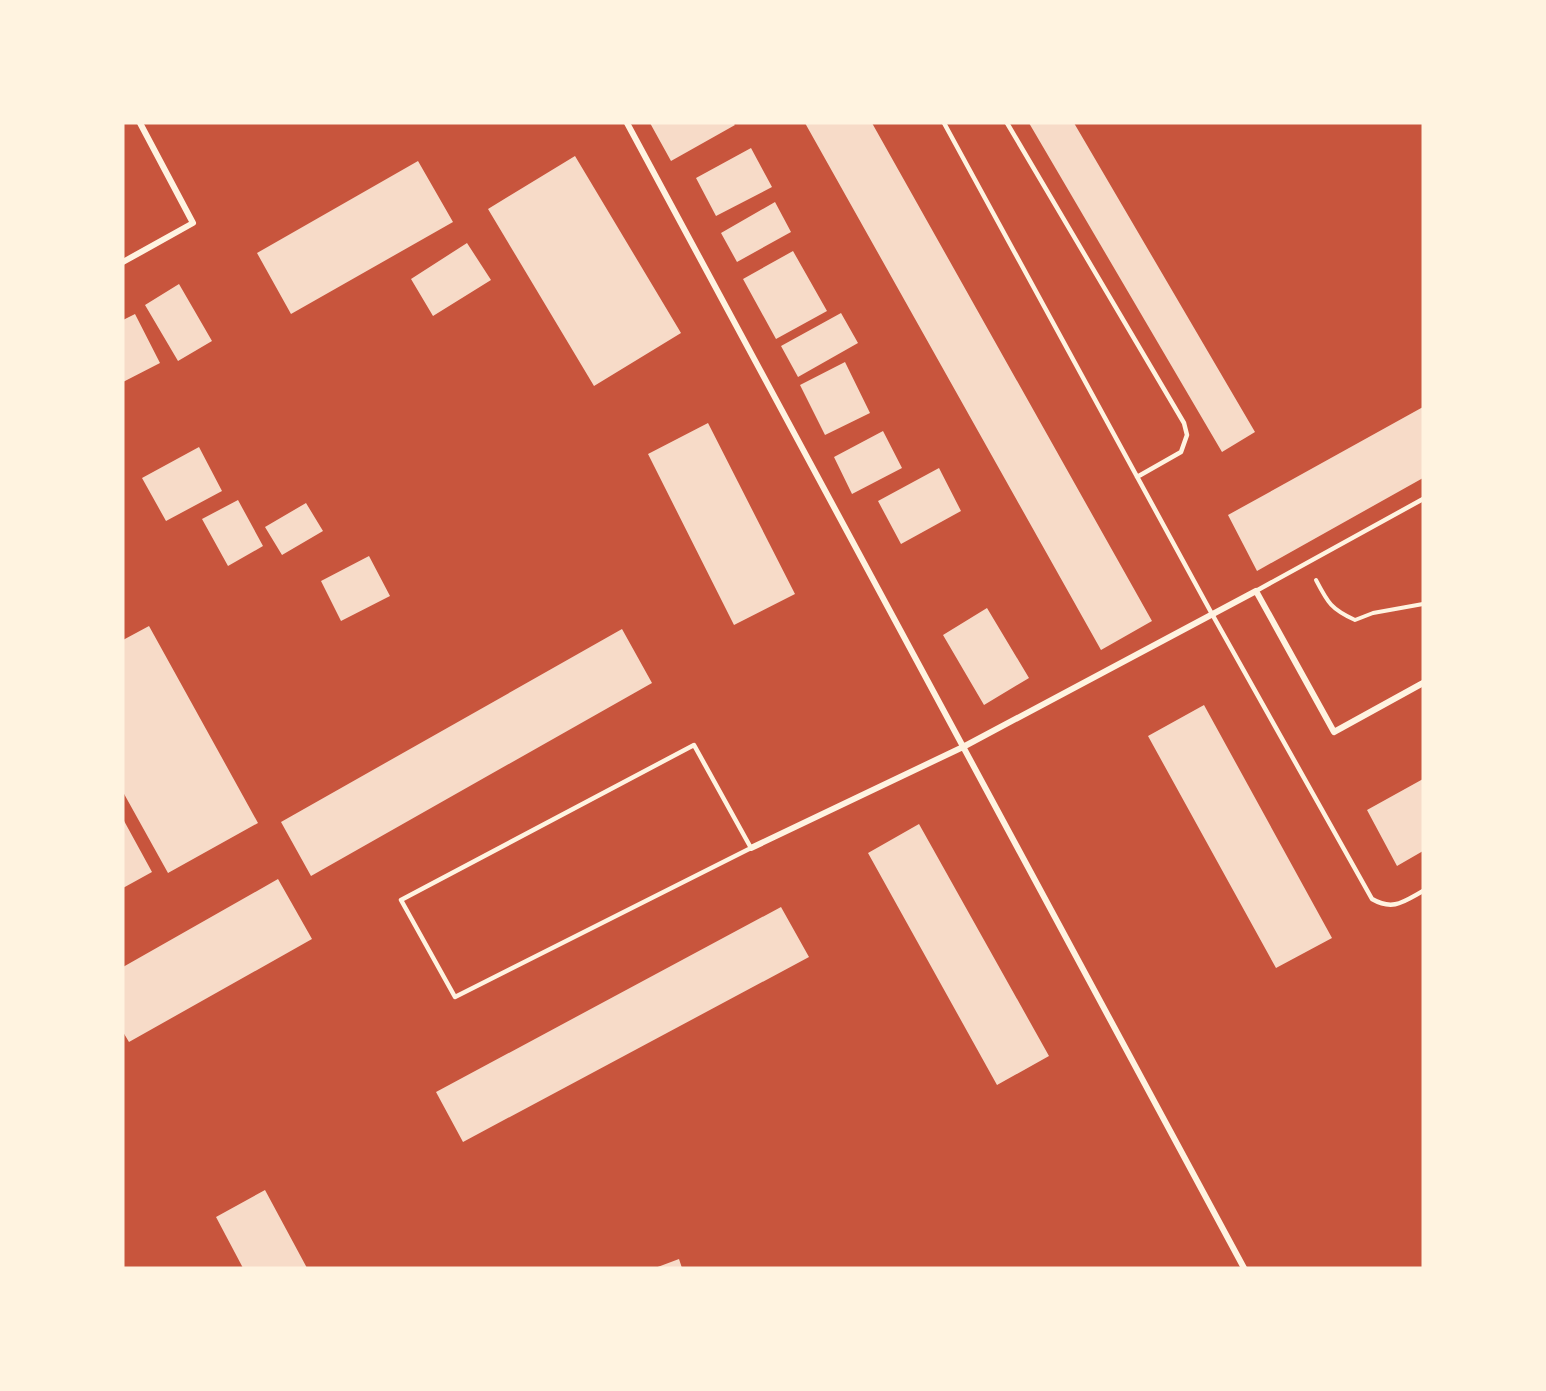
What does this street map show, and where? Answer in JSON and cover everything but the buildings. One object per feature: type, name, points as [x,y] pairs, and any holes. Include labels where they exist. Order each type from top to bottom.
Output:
[{"type":"street","points":[[123,262],[193,223],[140,123]]},
{"type":"street","points":[[627,123],[1244,1268]]},
{"type":"street","points":[[751,848],[963,747],[1256,591],[1334,732],[1423,683]]},
{"type":"lane","points":[[944,123],[1212,614],[1372,899],[1383,905],[1399,905],[1423,891]]},
{"type":"lane","points":[[1007,123],[1184,423],[1187,435],[1181,452],[1137,477]]},
{"type":"lane","points":[[1256,591],[1423,499]]},
{"type":"lane","points":[[694,745],[751,848],[455,997],[401,900],[694,745]]},
{"type":"path","points":[[1307,563],[1327,600],[1337,612],[1355,620],[1423,604]]}]
